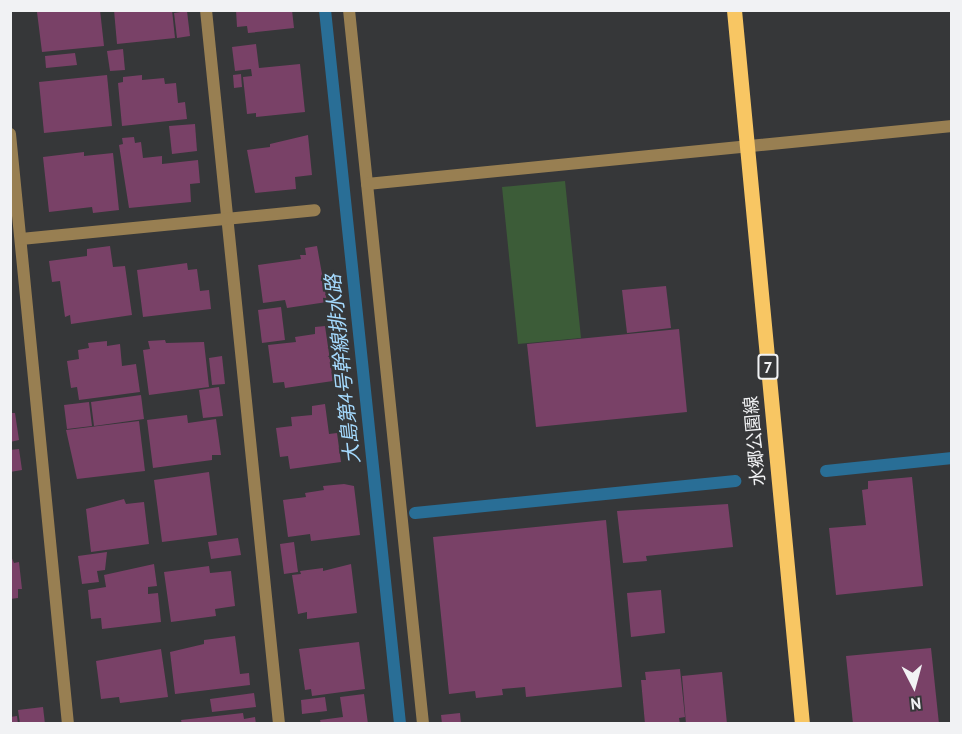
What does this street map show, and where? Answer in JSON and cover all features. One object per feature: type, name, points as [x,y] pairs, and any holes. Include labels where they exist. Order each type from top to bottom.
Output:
[{"type":"main road","name":"水郷公園線","points":[[734,10],[802,723]]},
{"type":"street","points":[[206,10],[279,723]]},
{"type":"street","points":[[349,10],[423,723]]},
{"type":"street","points":[[367,184],[951,126]]},
{"type":"street","points":[[10,134],[68,723]]},
{"type":"street","points":[[21,238],[315,210]]},
{"type":"green space","points":[[565,181],[581,338],[518,344],[502,187]]},
{"type":"building","points":[[100,10],[104,46],[42,52],[37,12]]},
{"type":"building","points":[[114,10],[172,10],[175,38],[117,44]]},
{"type":"building","points":[[236,10],[292,10],[294,28],[248,33],[247,26],[237,27]]},
{"type":"building","points":[[187,11],[190,36],[177,38],[174,13]]},
{"type":"building","points":[[256,44],[259,68],[300,64],[305,112],[256,117],[256,113],[247,114],[243,77],[252,76],[251,69],[235,71],[232,47]]},
{"type":"building","points":[[123,49],[125,70],[110,71],[107,51]]},
{"type":"building","points":[[75,53],[77,65],[46,68],[45,56]]},
{"type":"building","points":[[241,74],[242,87],[234,88],[233,75]]},
{"type":"building","points":[[107,75],[112,126],[44,133],[39,82]]},
{"type":"building","points":[[142,75],[142,80],[164,78],[165,84],[176,83],[178,103],[185,102],[187,119],[122,126],[118,83],[123,82],[123,77]]},
{"type":"building","points":[[195,124],[197,151],[172,154],[169,126]]},
{"type":"building","points":[[308,135],[312,175],[295,177],[296,189],[255,193],[247,150],[270,147],[270,144]]},
{"type":"building","points":[[134,137],[135,143],[141,142],[143,158],[162,156],[162,164],[198,160],[200,183],[190,184],[191,202],[129,208],[119,145],[123,144],[122,138]]},
{"type":"building","points":[[84,152],[84,156],[113,153],[119,210],[93,213],[92,207],[49,212],[43,157]]},
{"type":"building","points":[[110,246],[113,267],[125,266],[132,315],[71,324],[70,315],[65,317],[60,281],[52,282],[49,261],[87,256],[87,249]]},
{"type":"building","points":[[317,246],[327,302],[287,308],[285,300],[263,303],[258,265],[301,259],[300,255],[306,255],[305,248]]},
{"type":"building","points":[[187,263],[188,270],[197,269],[200,291],[209,290],[211,309],[143,317],[137,270]]},
{"type":"building","points":[[666,286],[671,328],[627,333],[622,290]]},
{"type":"building","points":[[281,307],[285,340],[262,343],[258,310]]},
{"type":"building","points":[[325,326],[333,381],[285,388],[284,382],[273,383],[268,345],[296,342],[295,337],[315,334],[315,327]]},
{"type":"building","points":[[679,329],[687,412],[536,427],[527,344]]},
{"type":"building","points":[[165,340],[166,343],[204,342],[209,387],[149,395],[143,350],[150,349],[148,341]]},
{"type":"building","points":[[107,341],[107,346],[120,344],[122,366],[136,364],[140,392],[79,400],[77,387],[71,388],[67,361],[79,359],[78,350],[89,348],[88,343]]},
{"type":"building","points":[[222,356],[225,384],[212,385],[209,358]]},
{"type":"building","points":[[219,387],[223,416],[203,418],[199,390]]},
{"type":"building","points":[[141,395],[144,419],[94,426],[91,402]]},
{"type":"building","points":[[89,402],[92,426],[67,429],[64,405]]},
{"type":"building","points":[[325,404],[329,434],[337,433],[341,462],[290,469],[288,456],[280,457],[276,428],[292,426],[291,417],[312,415],[312,406]]},
{"type":"building","points":[[10,413],[15,413],[19,440],[10,442]]},
{"type":"building","points":[[187,415],[188,423],[216,419],[221,455],[212,455],[212,460],[153,468],[147,420]]},
{"type":"building","points":[[139,421],[145,471],[77,479],[66,430]]},
{"type":"building","points":[[19,449],[22,470],[10,472],[10,450]]},
{"type":"building","points":[[209,472],[217,535],[162,542],[154,480]]},
{"type":"building","points":[[912,477],[923,586],[836,595],[829,528],[866,525],[862,490],[868,489],[868,481]]},
{"type":"building","points":[[344,484],[354,486],[360,535],[311,541],[310,534],[288,537],[283,500],[306,497],[305,493],[324,490],[323,486]]},
{"type":"building","points":[[124,499],[126,504],[144,502],[149,544],[91,552],[86,509]]},
{"type":"building","points":[[728,504],[733,547],[646,556],[647,561],[623,563],[617,511]]},
{"type":"building","points":[[606,520],[622,687],[526,697],[525,687],[502,689],[503,695],[476,698],[475,691],[449,694],[433,537]]},
{"type":"building","points":[[238,538],[241,555],[211,559],[208,542]]},
{"type":"building","points":[[294,542],[298,572],[284,574],[280,544]]},
{"type":"building","points":[[107,552],[105,570],[97,571],[99,582],[82,584],[78,556]]},
{"type":"building","points":[[10,554],[14,563],[19,562],[22,589],[18,589],[18,598],[10,599]]},
{"type":"building","points":[[154,564],[157,586],[148,587],[148,594],[158,593],[161,622],[102,629],[101,618],[91,619],[88,590],[106,587],[104,575]]},
{"type":"building","points":[[351,564],[357,613],[307,619],[307,612],[298,614],[292,575],[301,574],[300,571],[323,568],[323,571]]},
{"type":"building","points":[[209,566],[210,573],[231,571],[235,606],[215,609],[216,616],[171,622],[164,572]]},
{"type":"building","points":[[661,590],[665,633],[631,637],[627,593]]},
{"type":"building","points":[[235,636],[240,674],[249,673],[250,685],[175,694],[170,652],[204,644],[204,640]]},
{"type":"building","points":[[359,642],[365,689],[312,696],[311,689],[305,690],[299,649]]},
{"type":"building","points":[[931,648],[939,724],[853,724],[846,656]]},
{"type":"building","points":[[161,649],[168,697],[120,703],[119,697],[101,699],[96,661]]},
{"type":"building","points":[[680,669],[685,717],[679,718],[680,724],[645,724],[641,680],[646,680],[645,672]]},
{"type":"building","points":[[722,672],[727,724],[686,724],[682,676]]},
{"type":"building","points":[[254,693],[256,707],[212,712],[210,699]]},
{"type":"building","points":[[364,694],[368,724],[321,724],[320,720],[343,717],[340,697]]},
{"type":"building","points":[[325,697],[327,711],[302,714],[301,700]]},
{"type":"building","points":[[43,707],[45,724],[20,724],[18,710]]},
{"type":"building","points":[[243,713],[244,719],[255,717],[256,724],[182,724],[181,720]]},
{"type":"building","points":[[460,713],[461,724],[442,724],[441,715]]},
{"type":"building","points":[[17,716],[18,724],[10,724],[10,717]]},
{"type":"waterway","name":"大島第4号幹線排水路","points":[[325,10],[400,724]]},
{"type":"waterway","points":[[826,471],[952,458]]},
{"type":"waterway","points":[[415,513],[735,481]]}]
